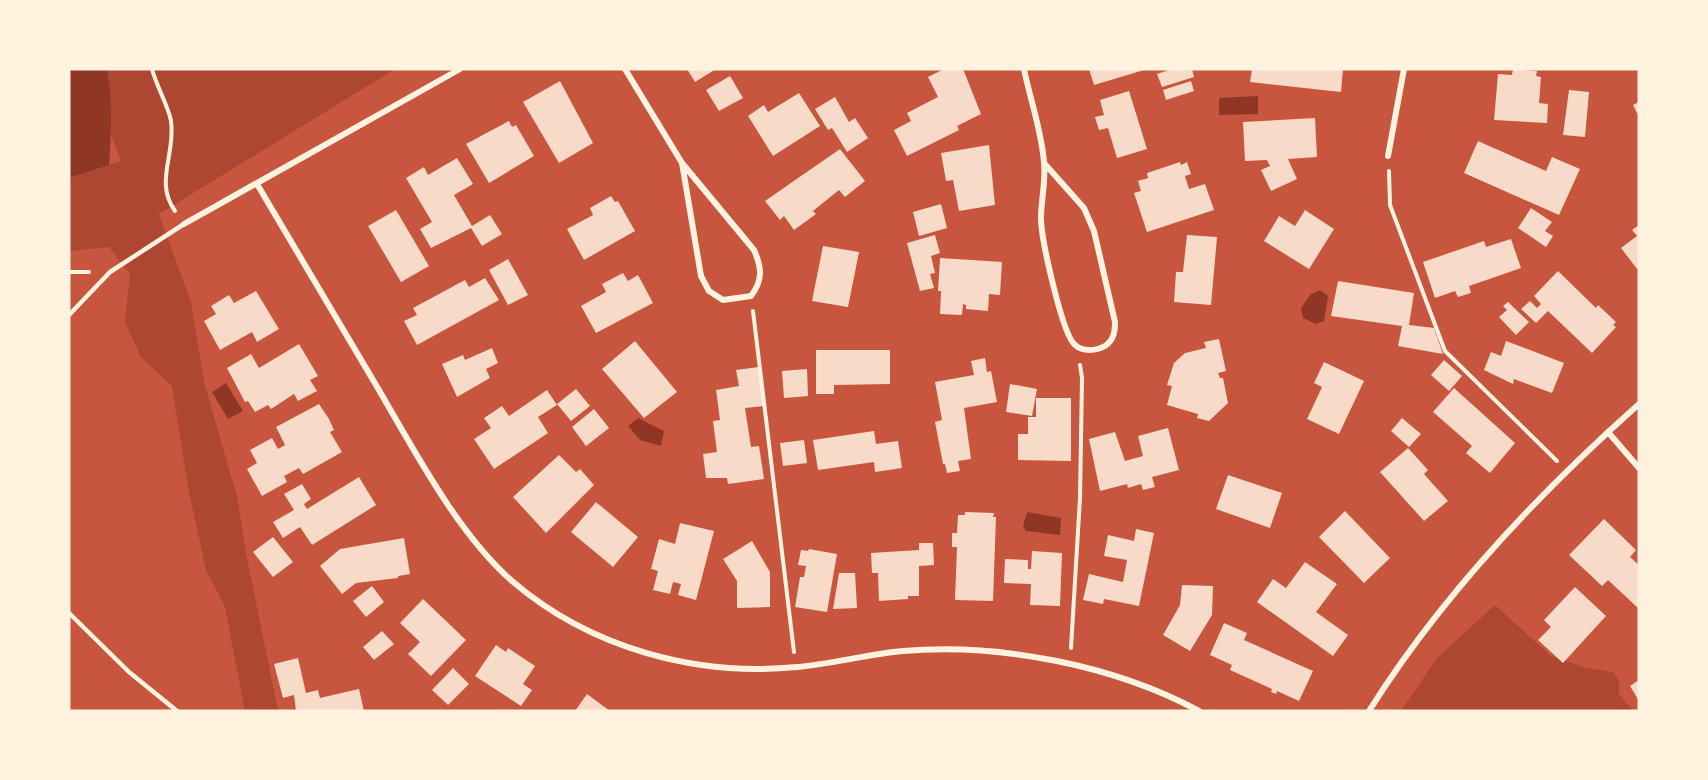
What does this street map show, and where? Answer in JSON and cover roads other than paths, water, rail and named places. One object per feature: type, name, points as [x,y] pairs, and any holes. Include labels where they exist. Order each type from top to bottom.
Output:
[{"type":"street","points":[[184,224],[460,69]]},
{"type":"street","points":[[625,69],[682,164],[754,250],[760,264],[761,279],[751,296],[723,300],[709,291],[701,276],[682,164]]},
{"type":"street","points":[[1024,69],[1044,163],[1041,220],[1044,245],[1066,331],[1076,346],[1086,351],[1108,344],[1114,333],[1115,322],[1094,231],[1084,208],[1044,163]]},
{"type":"street","points":[[1388,156],[1404,69]]},
{"type":"street","points":[[257,184],[434,483],[471,535],[511,580],[556,614],[614,644],[682,663],[746,668],[796,667],[904,651],[961,651],[1068,663],[1172,696],[1199,711]]},
{"type":"street","points":[[1369,711],[1433,621],[1566,470],[1639,404]]},
{"type":"street","points":[[1608,432],[1639,468]]},
{"type":"lane","points":[[69,315],[110,272],[184,224]]},
{"type":"lane","points":[[69,613],[129,672],[177,711]]}]
